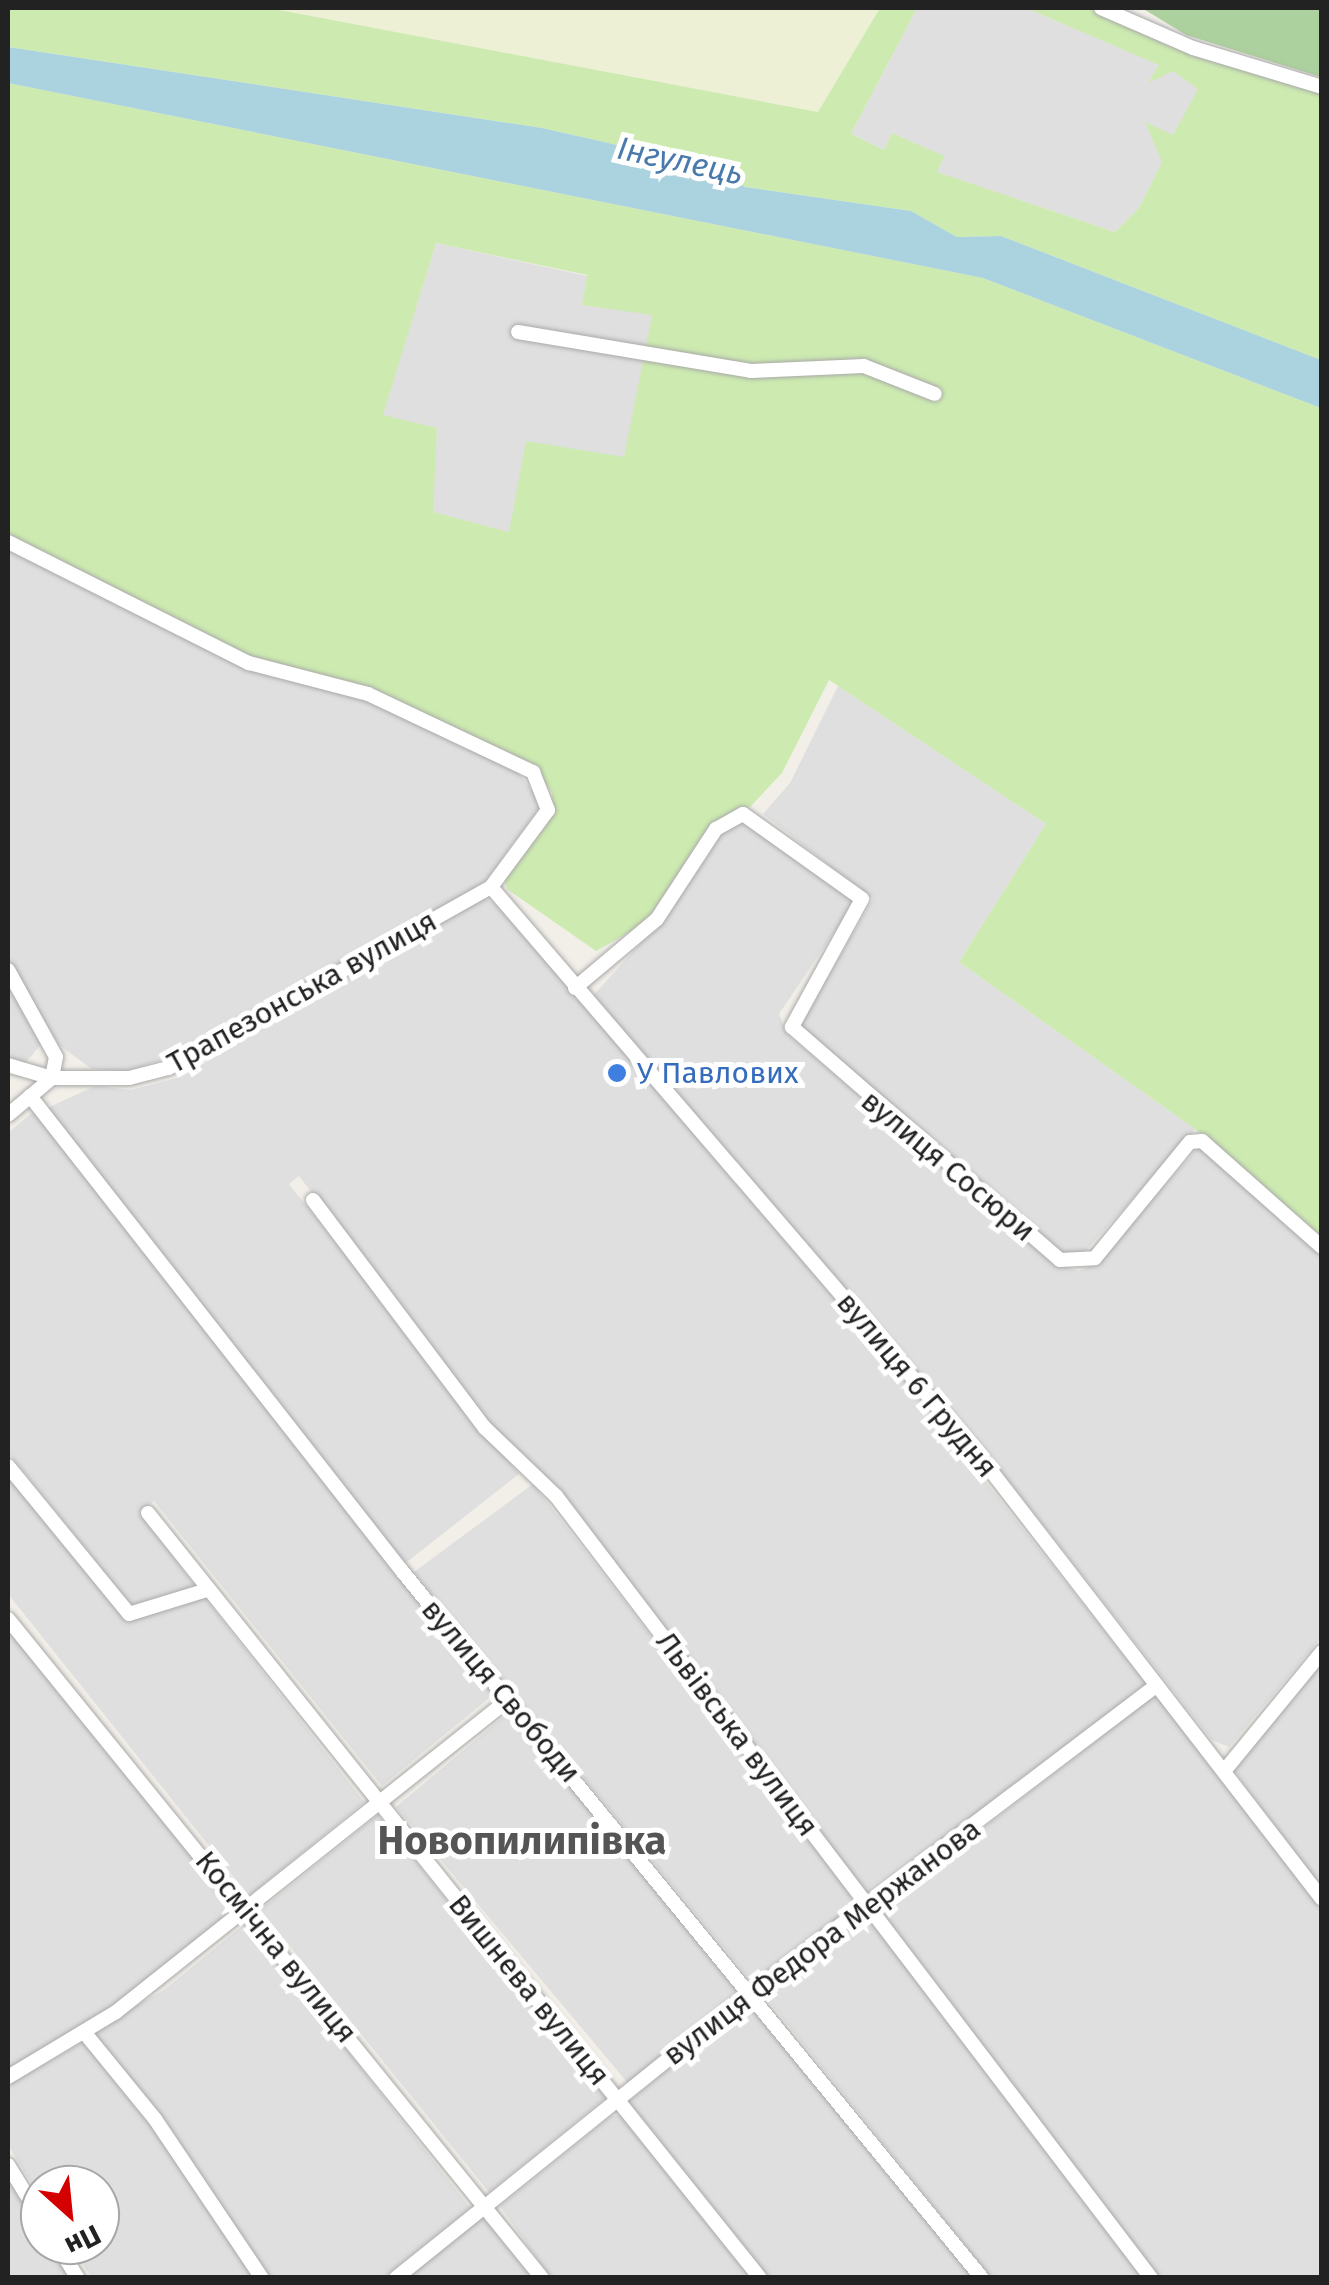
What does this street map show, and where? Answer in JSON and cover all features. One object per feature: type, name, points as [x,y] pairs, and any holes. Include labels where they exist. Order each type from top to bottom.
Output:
[{"type":"street","points":[[1112,10],[1222,58],[1322,87]]},
{"type":"street","points":[[518,332],[751,371],[864,366],[935,394]]},
{"type":"street","name":"Трапезонська вулиця","points":[[8,542],[249,663],[368,694],[533,772],[546,793],[548,810],[491,887],[168,1068],[129,1078],[52,1078],[8,1066]]},
{"type":"street","name":"вулиця Сосюри","points":[[575,988],[657,919],[716,829],[744,814],[862,899],[792,1028],[1060,1260],[1095,1258],[1181,1150],[1202,1141],[1322,1246]]},
{"type":"street","name":"вулиця 6 Грудня","points":[[491,887],[978,1454],[1322,1899]]},
{"type":"street","points":[[8,970],[56,1056],[52,1078],[8,1115]]},
{"type":"street","name":"вулиця Свободи","points":[[30,1096],[508,1700],[752,1992],[982,2278]]},
{"type":"street","name":"Львівська вулиця","points":[[314,1200],[485,1428],[556,1496],[1151,2278]]},
{"type":"street","points":[[8,1466],[130,1614],[207,1590]]},
{"type":"street","name":"Вишнева вулиця","points":[[148,1514],[760,2278]]},
{"type":"street","name":"Космічна вулиця","points":[[8,1618],[542,2278]]},
{"type":"street","points":[[1225,1770],[1322,1652]]},
{"type":"street","name":"вулиця Федора Мержанова","points":[[396,2278],[488,2209],[752,1992],[1156,1685]]},
{"type":"street","points":[[8,2077],[84,2032],[247,1912],[508,1700]]},
{"type":"street","points":[[84,2032],[155,2119],[262,2278]]},
{"type":"shaded area","points":[[917,8],[1026,8],[1203,83],[1139,208],[1115,232],[936,172],[943,156],[892,133],[884,150],[851,134]]},
{"type":"shaded area","points":[[436,243],[587,276],[582,305],[653,314],[624,458],[510,533],[432,512],[437,428],[382,416]]},
{"type":"shaded area","points":[[8,550],[242,666],[364,699],[518,772],[542,804],[484,883],[173,1056],[125,1071],[92,1069],[59,1045],[8,960]]},
{"type":"shaded area","points":[[838,686],[1046,824],[959,962],[1195,1129],[1080,1257],[1063,1257],[798,1029],[873,899],[763,814],[790,783]]},
{"type":"shaded area","points":[[742,823],[856,900],[779,1014],[788,1035],[1058,1265],[1079,1271],[1097,1262],[1200,1146],[1321,1254],[1321,1638],[1229,1747],[1212,1740],[979,1443],[589,1000],[659,923],[722,831]]},
{"type":"shaded area","points":[[483,898],[500,906],[910,1387],[1148,1686],[869,1898],[560,1489],[530,1470],[482,1414],[299,1176],[289,1184],[519,1474],[403,1565],[45,1109],[95,1086],[131,1090],[181,1077]]},
{"type":"shaded area","points":[[8,987],[42,1043],[21,1068],[8,1059]]},
{"type":"shaded area","points":[[33,1112],[494,1694],[382,1786],[154,1501],[141,1512],[195,1587],[132,1606],[8,1452],[8,1133]]},
{"type":"shaded area","points":[[8,1473],[127,1619],[204,1597],[364,1802],[249,1896],[8,1594]]},
{"type":"shaded area","points":[[533,1484],[853,1896],[850,1911],[754,1984],[414,1572]]},
{"type":"shaded area","points":[[8,1623],[238,1910],[99,2017],[8,2071]]},
{"type":"shaded area","points":[[1321,1661],[1321,1888],[1233,1769]]},
{"type":"shaded area","points":[[1156,1694],[1321,1910],[1321,2277],[1157,2277],[880,1909]]},
{"type":"shaded area","points":[[508,1713],[740,1990],[628,2083],[396,1807]]},
{"type":"shaded area","points":[[378,1815],[606,2097],[489,2192],[261,1910]]},
{"type":"shaded area","points":[[861,1916],[871,1917],[1145,2277],[991,2277],[764,1995],[764,1988]]},
{"type":"shaded area","points":[[247,1922],[470,2208],[384,2277],[268,2277],[161,2117],[92,2039],[95,2028],[164,1990]]},
{"type":"shaded area","points":[[750,2002],[977,2277],[768,2277],[628,2102]]},
{"type":"shaded area","points":[[83,2042],[153,2125],[257,2277],[91,2277],[84,2265],[120,2265],[120,2165],[20,2165],[8,2145],[8,2085]]},
{"type":"shaded area","points":[[627,2115],[755,2277],[550,2277],[500,2206],[611,2116]]},
{"type":"shaded area","points":[[8,2173],[20,2193],[20,2265],[64,2265],[72,2277],[8,2277]]},
{"type":"shaded area","points":[[483,2215],[531,2277],[404,2278]]},
{"type":"green space","points":[[8,8],[269,8],[818,112],[880,8],[917,8],[851,134],[884,150],[892,133],[944,156],[937,172],[1115,232],[1139,208],[1162,162],[1145,122],[1173,135],[1198,89],[1173,71],[1148,83],[1159,65],[1026,8],[1091,8],[1321,90],[1321,360],[1001,236],[957,237],[911,211],[745,187],[719,168],[542,128],[8,47]]},
{"type":"green space","points":[[269,8],[880,8],[818,112]]},
{"type":"green space","points":[[1142,8],[1321,8],[1321,77],[1186,35]]},
{"type":"green space","points":[[8,83],[983,278],[1321,408],[1321,1236],[1195,1129],[959,962],[1046,824],[829,680],[782,773],[751,806],[712,824],[649,921],[596,951],[507,889],[504,876],[551,812],[552,793],[536,770],[373,688],[250,660],[8,535]],"holes":[[[436,243],[587,275],[582,305],[652,315],[624,457],[526,441],[509,532],[433,512],[437,428],[383,415]]]},
{"type":"water","name":"Інгулець","points":[[8,47],[542,128],[719,168],[745,187],[911,211],[957,237],[1001,236],[1321,360],[1321,408],[983,278],[8,83]]},
{"type":"place","name":"У Павлових","points":[[617,1073]]},
{"type":"district","name":"Новопилипівка","points":[[522,1841]]}]
